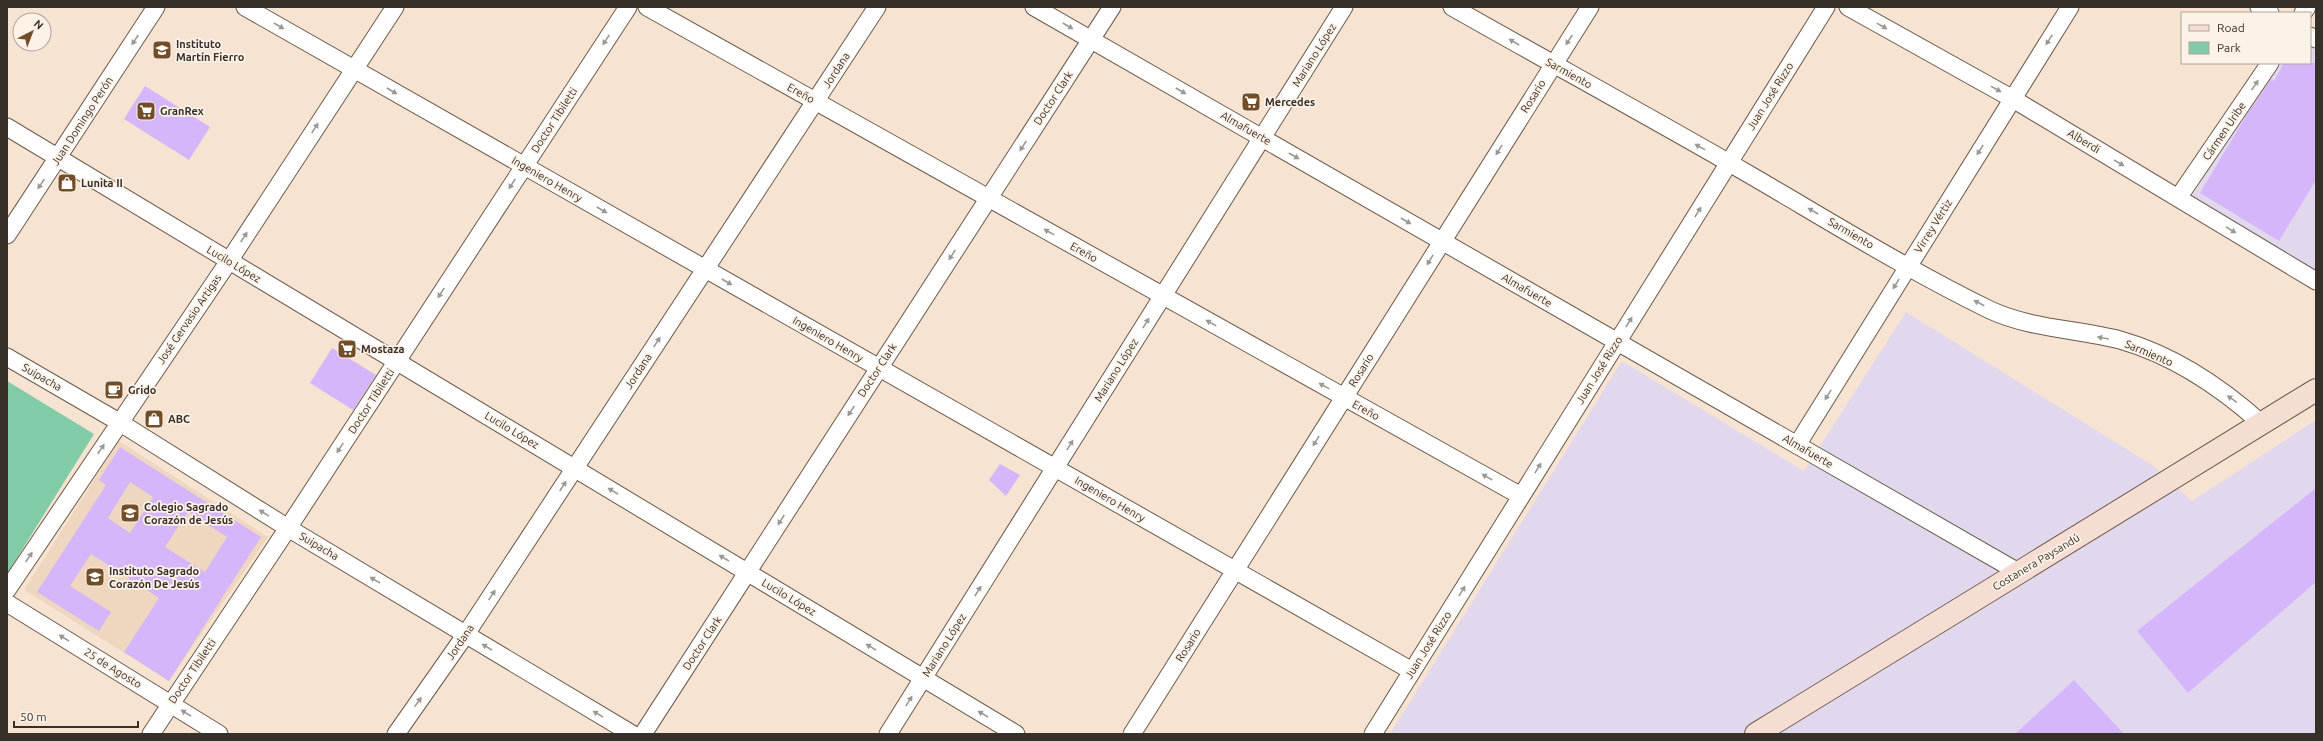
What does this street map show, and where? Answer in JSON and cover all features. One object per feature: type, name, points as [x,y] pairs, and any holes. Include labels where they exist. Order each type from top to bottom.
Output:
[{"type":"main road","name":"Costanera Paysandú","points":[[1756,734],[2316,390]]},
{"type":"street","name":"Juan Domingo Perón","points":[[7,235],[156,7]]},
{"type":"street","name":"Ingeniero Henry","points":[[245,7],[1412,671]]},
{"type":"street","name":"José Gervasio Artigas","points":[[7,590],[229,261],[395,7]]},
{"type":"street","name":"Doctor Tibiletti","points":[[151,734],[397,362],[628,7]]},
{"type":"street","name":"Ereño","points":[[647,7],[1521,496]]},
{"type":"street","name":"Jordana","points":[[396,734],[466,634],[877,7]]},
{"type":"street","name":"Almafuerte","points":[[1034,7],[2020,573]]},
{"type":"street","name":"Doctor Clark","points":[[643,734],[1112,7]]},
{"type":"street","name":"Mariano López","points":[[888,734],[1344,7]]},
{"type":"street","name":"Sarmiento","points":[[1452,7],[1908,266],[1993,311],[2048,327],[2120,340],[2155,353],[2220,390],[2237,402],[2262,424]]},
{"type":"street","name":"Rosario","points":[[1132,734],[1590,7]]},
{"type":"street","name":"Juan José Rizzo","points":[[1373,734],[1826,7]]},
{"type":"street","name":"Alberdi","points":[[1848,7],[2013,99],[2316,281]]},
{"type":"street","name":"Virrey Vértiz","points":[[1797,445],[2070,7]]},
{"type":"street","points":[[2259,7],[2268,12]]},
{"type":"street","name":"Cármen Uribe","points":[[2178,198],[2269,64]]},
{"type":"street","name":"Lucilo López","points":[[7,127],[1016,734]]},
{"type":"street","name":"Suipacha","points":[[7,356],[119,422],[288,528],[632,734]]},
{"type":"street","name":"25 de Agosto","points":[[7,603],[219,734]]},
{"type":"shaded area","points":[[2311,46],[2316,49],[2316,271],[2192,196],[2276,64],[2311,64]]},
{"type":"shaded area","points":[[1906,312],[2152,465],[2192,501],[2316,420],[2316,734],[1390,734],[1622,361],[1804,471]]},
{"type":"shaded area","name":"Colegio Sagrado Corazón de Jesús","points":[[119,441],[268,537],[169,681],[24,590]]},
{"type":"green space","points":[[7,381],[94,434],[7,574]]},
{"type":"building","points":[[2316,63],[2316,180],[2279,241],[2200,193],[2246,116],[2271,79],[2274,81],[2283,64]]},
{"type":"building","points":[[145,86],[210,127],[189,160],[124,119]]},
{"type":"building","points":[[332,348],[376,375],[353,410],[310,383]]},
{"type":"building","name":"Colegio Sagrado Corazón de Jesús","points":[[120,447],[261,537],[169,681],[124,652],[159,598],[91,554],[70,586],[111,612],[99,631],[37,592],[106,485],[99,480]],"holes":[[[130,482],[153,497],[130,533],[108,518]],[[188,512],[227,537],[205,572],[165,547]]]},
{"type":"building","points":[[1000,464],[1020,475],[1006,496],[989,480]]},
{"type":"building","points":[[2316,488],[2316,582],[2188,693],[2137,631]]},
{"type":"building","points":[[2074,680],[2124,734],[2015,734]]},
{"type":"place","name":"Instituto Martín Fierro","points":[[162,50]]},
{"type":"place","name":"Mercedes","points":[[1251,102]]},
{"type":"place","name":"GranRex","points":[[146,111]]},
{"type":"place","name":"Lunita II","points":[[67,183]]},
{"type":"place","name":"Mostaza","points":[[347,349]]},
{"type":"place","name":"Grido","points":[[114,390]]},
{"type":"place","name":"ABC","points":[[154,419]]},
{"type":"place","name":"Colegio Sagrado Corazón de Jesús","points":[[130,513]]},
{"type":"place","name":"Instituto Sagrado Corazón De Jesús","points":[[95,577]]}]
